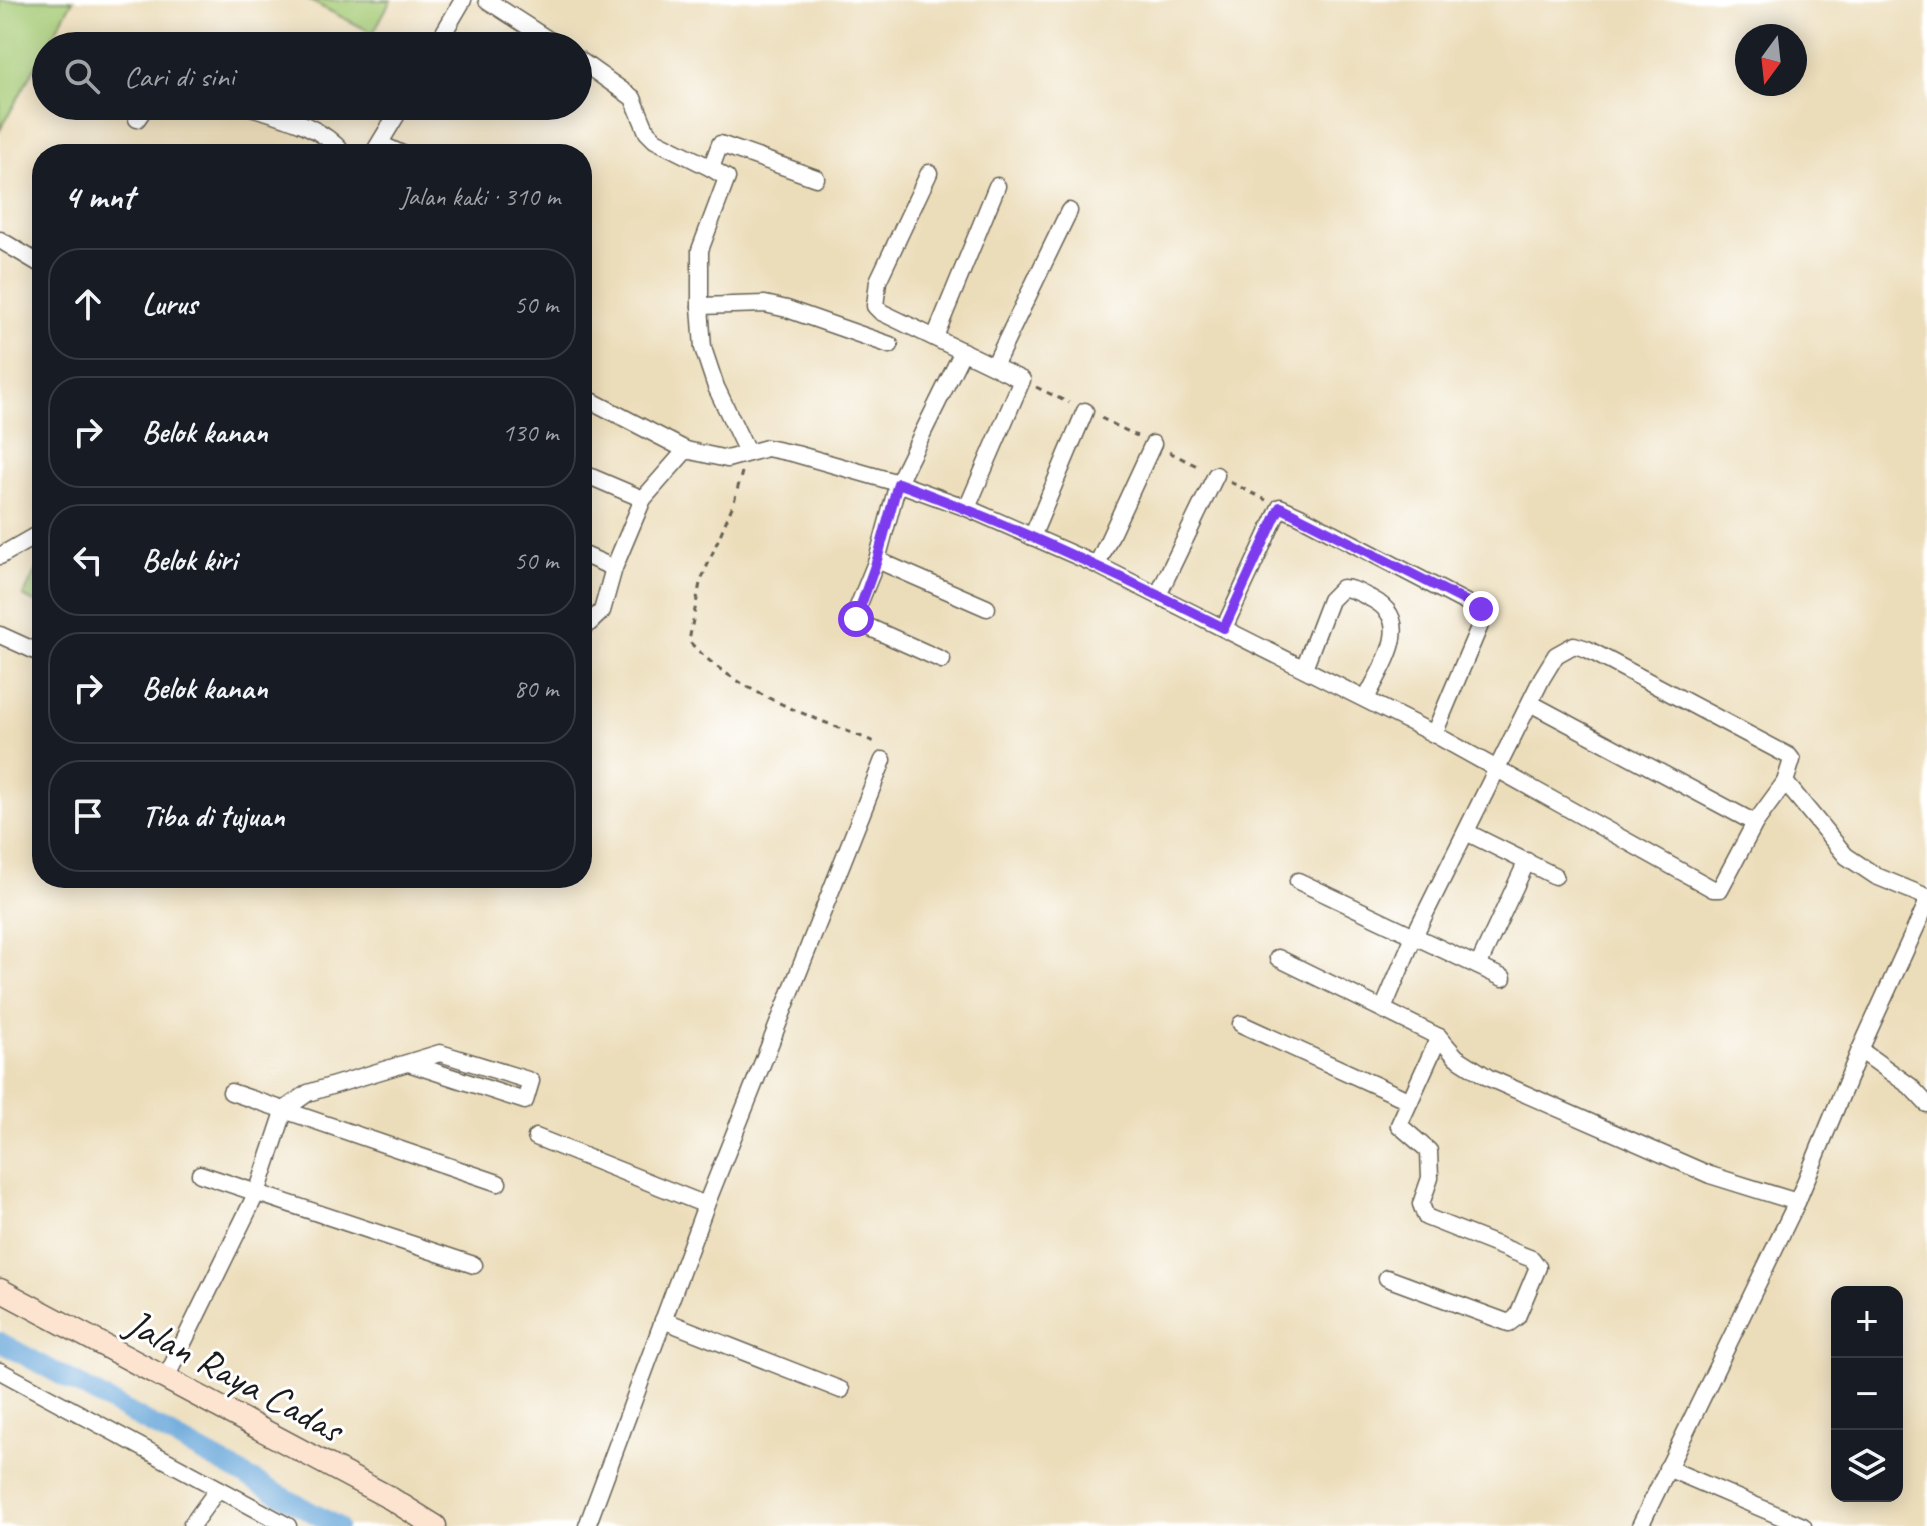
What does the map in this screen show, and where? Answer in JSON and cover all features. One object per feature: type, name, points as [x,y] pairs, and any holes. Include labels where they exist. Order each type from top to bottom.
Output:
[{"type":"street","points":[[444,32],[463,0]]},
{"type":"street","points":[[487,0],[536,32]]},
{"type":"street","points":[[592,69],[633,98],[647,132],[655,140],[727,178],[700,250],[703,348],[716,387],[747,452]]},
{"type":"street","points":[[286,120],[311,129],[336,144]]},
{"type":"street","points":[[379,144],[394,120]]},
{"type":"street","points":[[711,168],[720,144],[816,178]]},
{"type":"street","points":[[929,173],[874,296],[875,306],[881,312],[995,364],[1022,380],[967,508]]},
{"type":"street","points":[[935,337],[997,186]]},
{"type":"street","points":[[995,364],[1069,211]]},
{"type":"street","points":[[0,240],[32,259]]},
{"type":"street","points":[[700,306],[765,304],[890,345]]},
{"type":"street","points":[[942,660],[856,619],[877,560],[898,483],[963,351]]},
{"type":"street","points":[[592,401],[686,450],[727,459],[767,448],[898,483],[967,508],[1097,565],[1366,699],[1434,734],[1497,770],[1717,890],[1755,823],[1785,782],[1792,760],[1582,647],[1574,645],[1556,655],[1530,703],[1497,770],[1414,936],[1383,1009]]},
{"type":"street","points":[[1032,537],[1085,411]]},
{"type":"street","points":[[1097,565],[1153,444]]},
{"type":"street","points":[[592,622],[598,618],[614,568],[643,499],[686,450]]},
{"type":"street","points":[[1158,595],[1216,475]]},
{"type":"street","points":[[592,477],[643,499]]},
{"type":"street","points":[[1224,628],[1280,507],[1300,516],[1482,611],[1480,625],[1434,734]]},
{"type":"street","points":[[0,556],[32,538]]},
{"type":"street","points":[[592,558],[614,568]]},
{"type":"street","points":[[877,560],[987,608]]},
{"type":"street","points":[[1304,668],[1330,600],[1342,588],[1353,590],[1377,602],[1393,615],[1396,622],[1388,651],[1366,699]]},
{"type":"street","points":[[0,635],[32,649]]},
{"type":"street","points":[[1530,703],[1755,823]]},
{"type":"street","points":[[587,1526],[706,1205],[883,760]]},
{"type":"street","points":[[1640,1526],[1797,1202],[1927,900],[1876,876],[1846,856],[1785,782]]},
{"type":"street","points":[[1466,832],[1555,876]]},
{"type":"street","points":[[1478,966],[1527,861]]},
{"type":"street","points":[[1298,881],[1503,978]]},
{"type":"street","points":[[1278,958],[1439,1037],[1456,1057],[1489,1078],[1710,1175],[1797,1202]]},
{"type":"street","points":[[1241,1024],[1410,1101]]},
{"type":"street","points":[[1387,1278],[1509,1323],[1517,1317],[1538,1267],[1532,1259],[1426,1217],[1421,1204],[1430,1178],[1429,1151],[1399,1125],[1439,1037]]},
{"type":"street","points":[[1860,1050],[1910,1086],[1927,1104]]},
{"type":"street","points":[[165,1380],[258,1190],[285,1109],[308,1093],[440,1053],[531,1081],[525,1101],[408,1063]]},
{"type":"street","points":[[231,1092],[498,1183]]},
{"type":"street","points":[[536,1137],[706,1205]]},
{"type":"street","points":[[200,1174],[258,1190],[474,1265]]},
{"type":"street","name":"Jalan Raya Cadas","points":[[0,1290],[390,1498],[433,1526]]},
{"type":"street","points":[[663,1320],[841,1390]]},
{"type":"street","points":[[0,1371],[288,1526]]},
{"type":"street","points":[[1667,1468],[1803,1526]]},
{"type":"street","points":[[191,1526],[218,1489]]},
{"type":"path","points":[[747,452],[734,502],[700,583],[689,641],[710,664],[790,707],[879,744],[885,748],[883,760]]},
{"type":"green space","points":[[0,0],[73,0],[55,32],[32,32],[32,73],[0,130]]},
{"type":"green space","points":[[308,0],[391,0],[371,32]]},
{"type":"green space","points":[[32,578],[32,601],[23,596]]},
{"type":"waterway","points":[[0,1342],[337,1526]]},
{"type":"route","points":[[856,619],[855,614],[877,560],[898,483],[967,508],[1097,565],[1224,628],[1280,507],[1481,609]]}]
